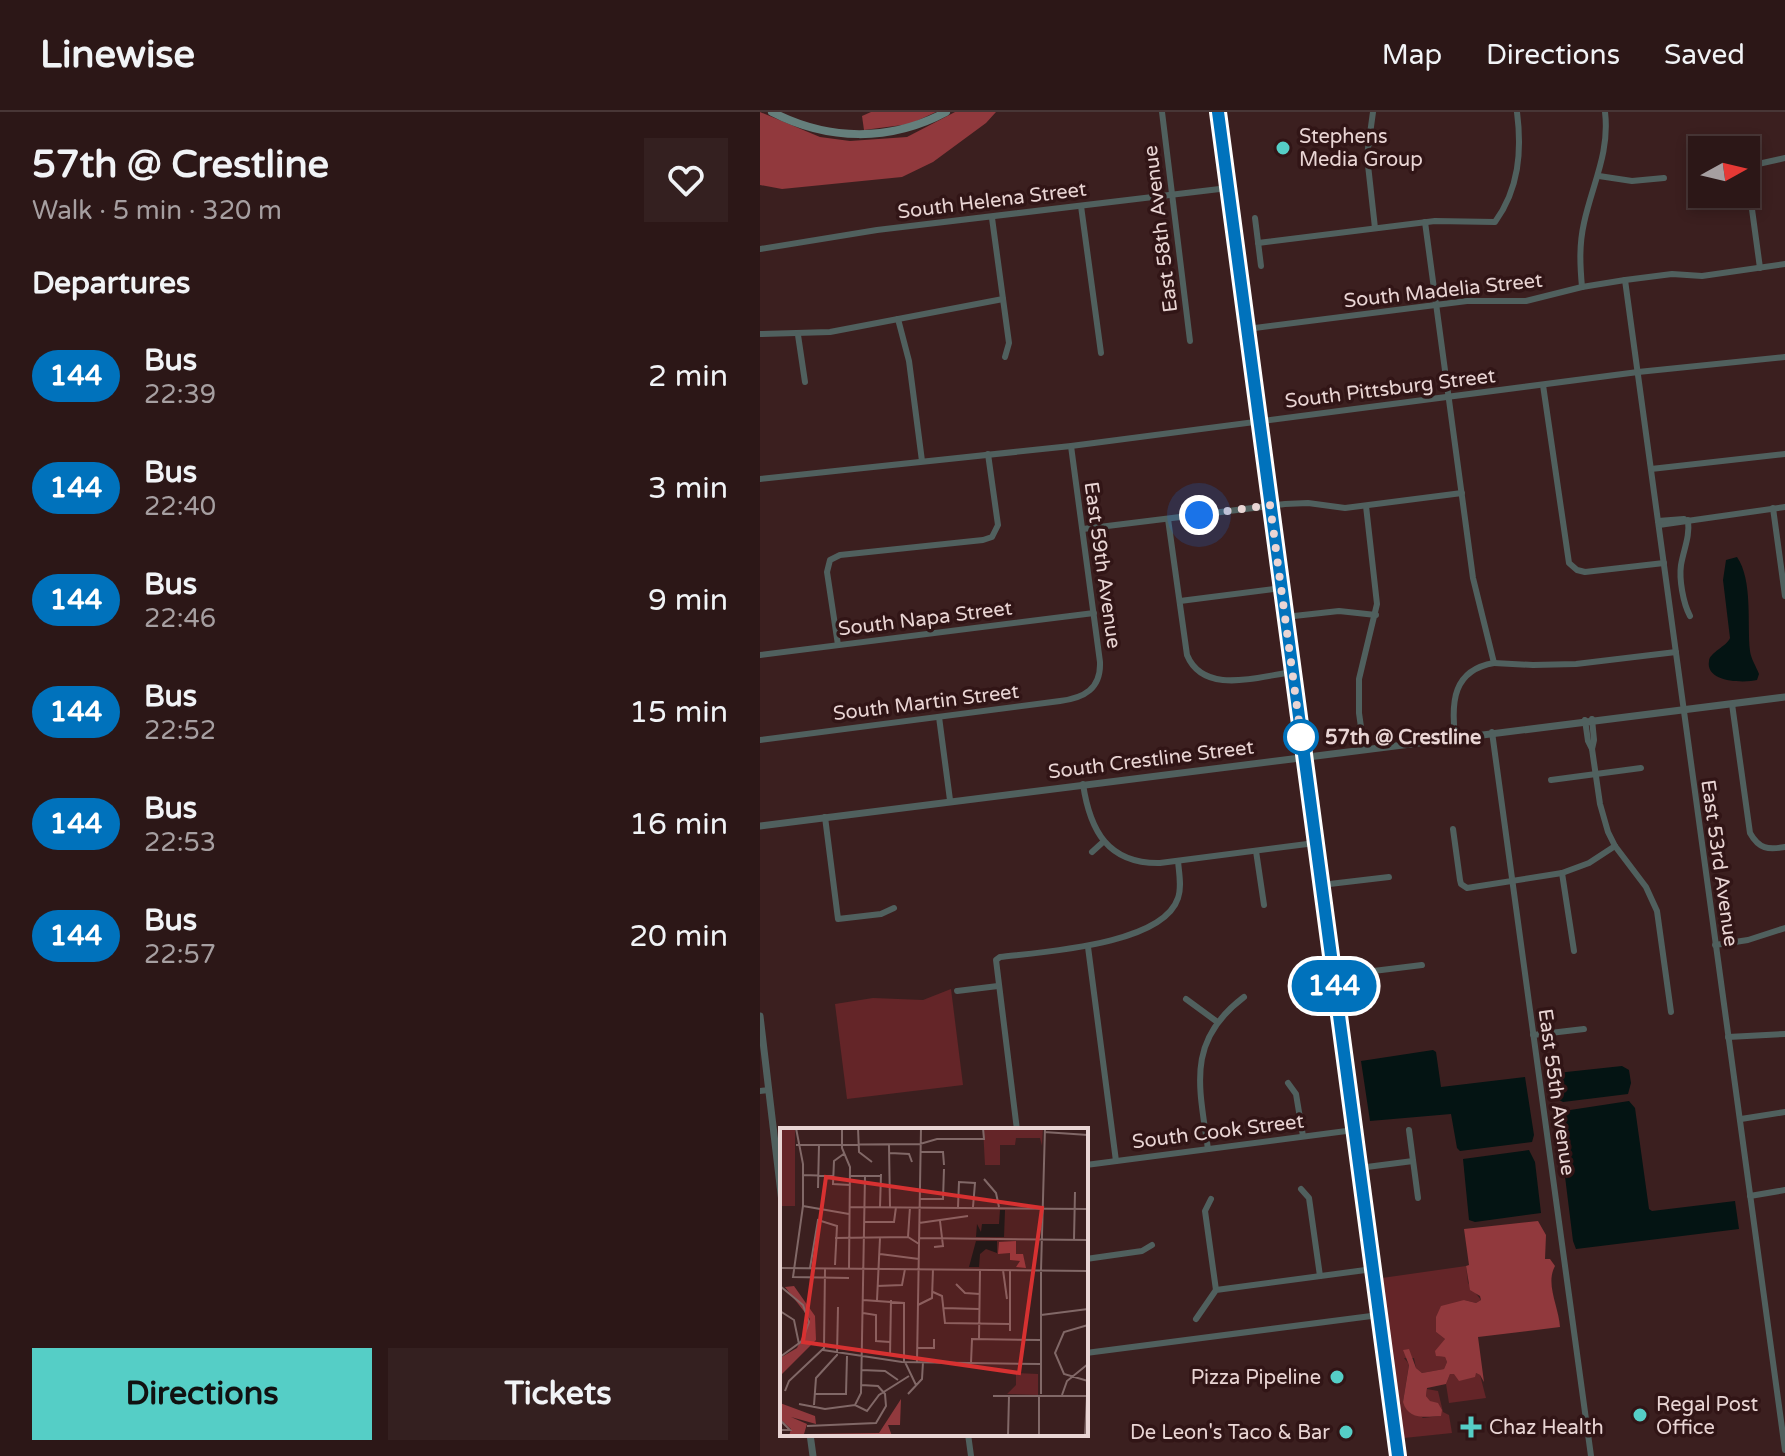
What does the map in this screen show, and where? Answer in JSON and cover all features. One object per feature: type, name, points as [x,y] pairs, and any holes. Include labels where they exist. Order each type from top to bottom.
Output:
[{"type":"main road","points":[[772,112],[811,129],[866,135],[909,128],[946,112]]},
{"type":"main road","points":[[1218,112],[1398,1456]]},
{"type":"street","name":"East 58th Avenue","points":[[1162,112],[1190,341]]},
{"type":"street","points":[[1373,112],[1367,156],[1375,228]]},
{"type":"street","points":[[1258,243],[1425,222],[1495,222],[1518,169],[1520,143],[1517,112]]},
{"type":"street","points":[[1582,287],[1579,258],[1583,224],[1599,176],[1606,141],[1605,112]]},
{"type":"street","points":[[1760,268],[1748,180],[1749,166],[1785,158]]},
{"type":"street","points":[[1599,176],[1632,181],[1664,178]]},
{"type":"street","name":"South Helena Street","points":[[760,249],[856,233],[1228,188]]},
{"type":"street","points":[[1081,206],[1101,353]]},
{"type":"street","points":[[992,218],[1009,343],[1005,357]]},
{"type":"street","points":[[1255,218],[1261,266]]},
{"type":"street","points":[[1425,222],[1476,593],[1494,663]]},
{"type":"street","name":"South Madelia Street","points":[[1247,329],[1472,300],[1526,301],[1625,280],[1672,274],[1702,276],[1785,264]]},
{"type":"street","name":"East 53rd Avenue","points":[[1625,280],[1785,1450]]},
{"type":"street","points":[[760,334],[798,335],[843,330],[1003,299]]},
{"type":"street","points":[[898,319],[909,361],[922,461]]},
{"type":"street","points":[[798,335],[805,382]]},
{"type":"street","name":"South Pittsburg Street","points":[[760,479],[1071,446],[1638,372],[1785,357]]},
{"type":"street","points":[[1543,385],[1566,555],[1573,568],[1591,572],[1664,563]]},
{"type":"street","name":"East 59th Avenue","points":[[1071,446],[1101,669],[1093,688]]},
{"type":"street","points":[[838,645],[827,572],[830,560],[840,555],[983,540],[995,534],[998,525],[988,454]]},
{"type":"street","points":[[1651,469],[1785,454]]},
{"type":"street","points":[[1083,529],[1270,505],[1366,506],[1462,493]]},
{"type":"street","points":[[1364,748],[1358,689],[1376,615],[1376,578],[1366,506]]},
{"type":"street","points":[[1659,523],[1785,507]]},
{"type":"street","points":[[1773,508],[1785,596]]},
{"type":"street","points":[[1168,519],[1187,655],[1192,665],[1201,674],[1223,681],[1293,672]]},
{"type":"street","points":[[1688,520],[1689,537],[1681,570],[1685,605],[1690,616]]},
{"type":"street","points":[[1180,601],[1281,588]]},
{"type":"street","points":[[1285,617],[1339,611],[1376,615]]},
{"type":"street","name":"South Napa Street","points":[[760,655],[1094,613]]},
{"type":"street","points":[[1455,736],[1452,704],[1456,690],[1472,672],[1494,663],[1576,664],[1676,652]]},
{"type":"street","name":"South Martin Street","points":[[760,740],[1076,699],[1093,688]]},
{"type":"street","name":"South Crestline Street","points":[[760,826],[1455,736],[1785,697]]},
{"type":"street","points":[[1732,704],[1750,833],[1756,844],[1768,850],[1785,847]]},
{"type":"street","points":[[939,717],[950,800]]},
{"type":"street","points":[[1588,720],[1594,740],[1592,749],[1603,818],[1615,846],[1640,878],[1657,911],[1671,1012]]},
{"type":"street","name":"East 55th Avenue","points":[[1492,732],[1591,1456]]},
{"type":"street","points":[[1551,780],[1641,768]]},
{"type":"street","points":[[1083,784],[1091,821],[1103,842],[1123,856],[1139,861],[1178,861],[1315,843]]},
{"type":"street","points":[[825,817],[838,919],[881,914],[894,908]]},
{"type":"street","points":[[1453,829],[1463,887],[1562,873],[1589,863],[1615,846]]},
{"type":"street","points":[[1092,852],[1103,842]]},
{"type":"street","points":[[1256,851],[1264,905]]},
{"type":"street","points":[[1017,1128],[996,960],[1000,957],[1088,947],[1152,925],[1171,911],[1178,898],[1178,861]]},
{"type":"street","points":[[1562,873],[1574,951]]},
{"type":"street","points":[[1321,885],[1389,877]]},
{"type":"street","points":[[1715,945],[1748,940],[1785,928]]},
{"type":"street","points":[[1088,947],[1116,1161]]},
{"type":"street","points":[[1333,976],[1422,965]]},
{"type":"street","points":[[957,991],[998,986]]},
{"type":"street","points":[[1208,1149],[1199,1071],[1206,1042],[1216,1021],[1244,997]]},
{"type":"street","points":[[1186,999],[1216,1021]]},
{"type":"street","points":[[760,1016],[764,1090],[779,1155]]},
{"type":"street","points":[[1533,1035],[1584,1029]]},
{"type":"street","points":[[1728,1037],[1785,1034]]},
{"type":"street","points":[[1288,1083],[1296,1094],[1303,1136]]},
{"type":"street","points":[[1741,1119],[1785,1112]]},
{"type":"street","name":"South Cook Street","points":[[1088,1165],[1354,1130]]},
{"type":"street","points":[[1409,1130],[1418,1198]]},
{"type":"street","points":[[1359,1168],[1413,1161]]},
{"type":"street","points":[[1301,1189],[1309,1198],[1320,1276]]},
{"type":"street","points":[[1750,1196],[1785,1190]]},
{"type":"street","points":[[1196,1319],[1216,1290],[1205,1211],[1211,1199]]},
{"type":"street","points":[[1088,1259],[1142,1251],[1152,1245]]},
{"type":"street","points":[[1216,1290],[1373,1269]]},
{"type":"street","points":[[1088,1353],[1379,1315]]},
{"type":"street","points":[[810,1436],[813,1456]]},
{"type":"street","points":[[968,1436],[971,1456]]},
{"type":"shaded area","points":[[760,112],[820,137],[850,141],[907,137],[955,112],[996,112],[933,162],[902,177],[782,189],[760,185]]},
{"type":"shaded area","points":[[871,112],[936,112],[910,124],[864,130],[862,116]]},
{"type":"shaded area","points":[[1737,557],[1747,590],[1751,654],[1759,674],[1757,680],[1751,681],[1727,680],[1713,674],[1709,668],[1710,658],[1730,638],[1723,580],[1726,560]]},
{"type":"shaded area","points":[[951,989],[963,1085],[847,1099],[835,1004],[873,998],[923,1000]]},
{"type":"shaded area","points":[[1436,1052],[1441,1087],[1525,1077],[1534,1135],[1532,1142],[1460,1151],[1451,1114],[1370,1121],[1361,1061]]},
{"type":"shaded area","points":[[1622,1066],[1629,1070],[1631,1083],[1628,1094],[1563,1102],[1555,1098],[1552,1079],[1557,1073]]},
{"type":"shaded area","points":[[1629,1101],[1635,1108],[1649,1209],[1735,1201],[1739,1229],[1576,1249],[1557,1112]]},
{"type":"shaded area","points":[[1529,1150],[1535,1162],[1541,1213],[1475,1222],[1469,1220],[1463,1159]]},
{"type":"shaded area","points":[[1538,1221],[1546,1235],[1545,1259],[1550,1259],[1555,1266],[1551,1280],[1560,1327],[1478,1337],[1484,1382],[1476,1373],[1475,1377],[1459,1381],[1454,1374],[1450,1374],[1446,1384],[1427,1388],[1426,1396],[1438,1403],[1441,1416],[1413,1415],[1403,1402],[1409,1365],[1403,1350],[1409,1349],[1416,1368],[1422,1373],[1444,1369],[1447,1362],[1445,1357],[1436,1356],[1435,1351],[1445,1339],[1436,1332],[1436,1317],[1441,1306],[1464,1300],[1476,1303],[1481,1300],[1470,1290],[1464,1229]]},
{"type":"shaded area","points":[[1466,1266],[1468,1283],[1481,1300],[1476,1303],[1464,1300],[1436,1332],[1445,1339],[1437,1356],[1445,1357],[1447,1362],[1444,1369],[1422,1373],[1416,1368],[1414,1358],[1404,1358],[1409,1364],[1403,1402],[1423,1418],[1440,1416],[1426,1396],[1427,1389],[1438,1391],[1443,1412],[1449,1415],[1452,1433],[1404,1438],[1382,1278]]},
{"type":"shaded area","points":[[1450,1374],[1480,1375],[1486,1398],[1449,1403],[1446,1384]]},
{"type":"bus line","name":"144","points":[[1218,112],[1398,1456]]},
{"type":"place","name":"Stephens Media Group","points":[[1283,148]]},
{"type":"place","name":"57th @ Crestline","points":[[1301,737]]},
{"type":"place","name":"Pizza Pipeline","points":[[1337,1377]]},
{"type":"place","name":"Regal Post Office","points":[[1640,1415]]},
{"type":"place","name":"Chaz Health","points":[[1471,1427]]},
{"type":"place","name":"De Leon's Taco & Bar","points":[[1346,1432]]},
{"type":"route","points":[[1199,515],[1270,505],[1301,737]]}]
